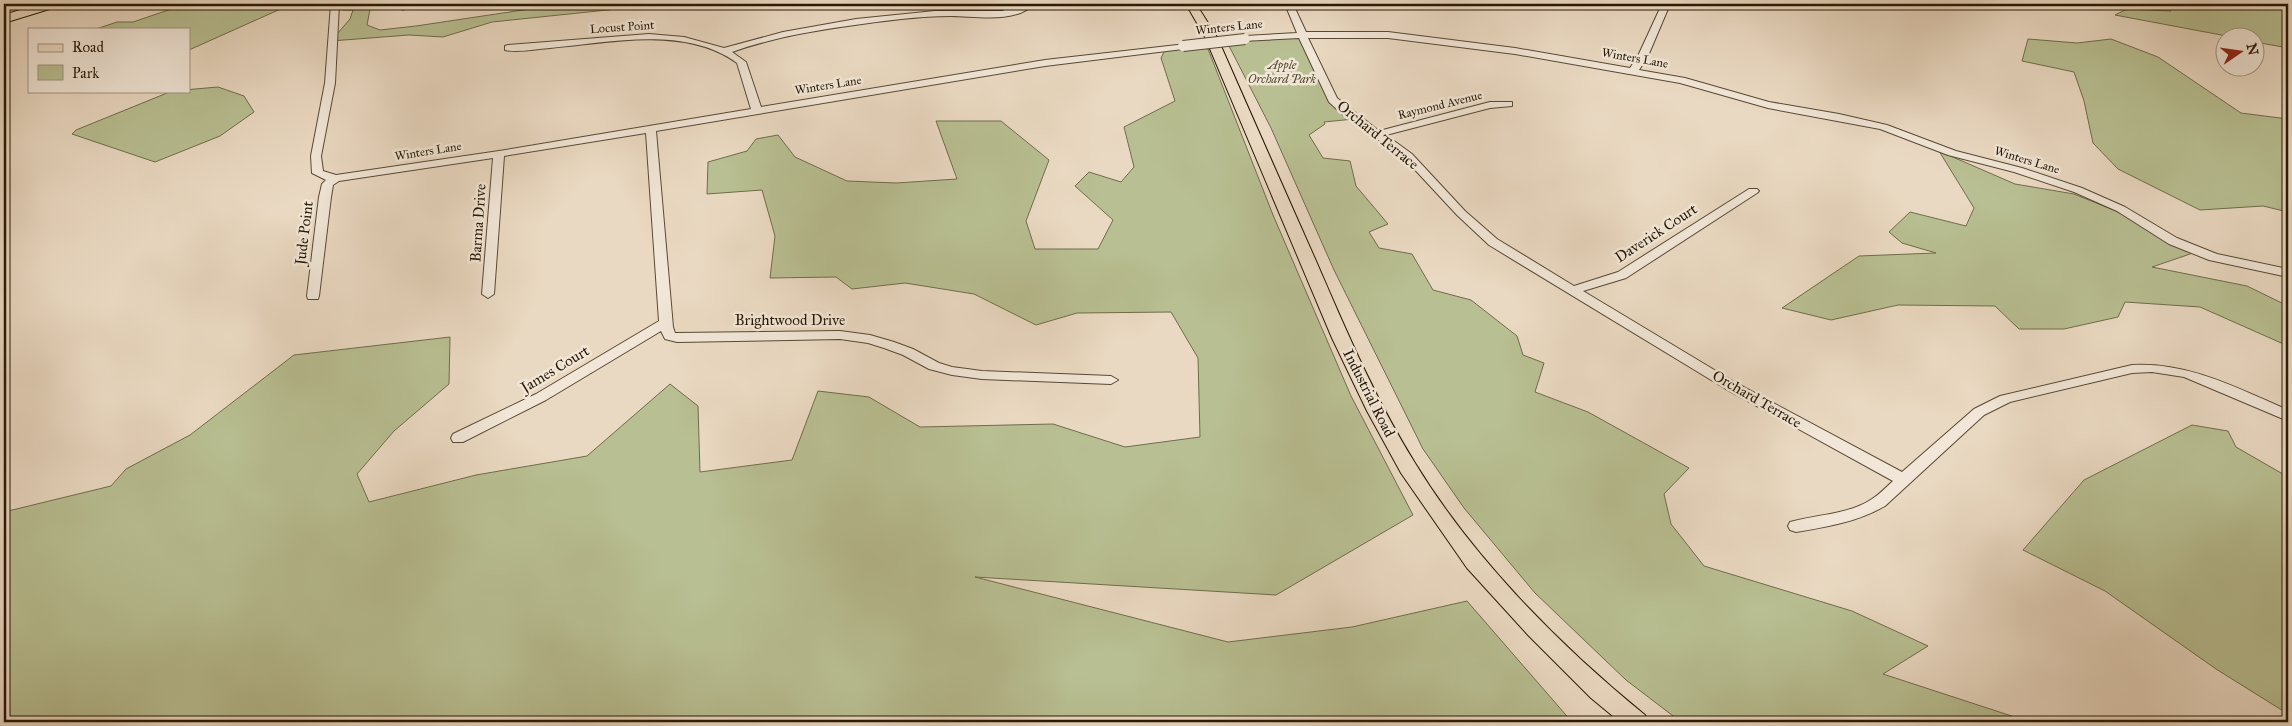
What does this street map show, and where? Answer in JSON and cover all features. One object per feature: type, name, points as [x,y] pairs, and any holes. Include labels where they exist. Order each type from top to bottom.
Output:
[{"type":"highway","points":[[4,19],[51,4]]},
{"type":"main road","name":"Industrial Road","points":[[1191,4],[1211,37],[1341,338],[1376,410],[1408,468],[1474,562],[1557,650],[1599,690],[1637,722]]},
{"type":"street","points":[[335,4],[330,83],[316,156],[318,173],[336,178]]},
{"type":"street","points":[[724,51],[760,38],[909,14],[1004,12],[1025,8],[1030,4]]},
{"type":"street","name":"Orchard Terrace","points":[[1289,4],[1334,100],[1346,112],[1408,156],[1461,213],[1493,242],[1571,291],[1731,386],[1904,480]]},
{"type":"street","points":[[1632,72],[1643,56],[1666,4]]},
{"type":"street","points":[[2058,4],[2071,6]]},
{"type":"street","name":"Winters Lane","points":[[336,178],[499,154],[1045,63],[1245,39],[1303,35],[1373,34],[1412,37],[1515,51],[1681,80],[1768,105],[1839,117],[1882,127],[1952,153],[2018,170],[2078,190],[2121,209],[2173,241],[2213,257],[2288,273]]},
{"type":"street","name":"Locust Point","points":[[508,48],[660,37],[724,51],[741,62],[757,111]]},
{"type":"street","name":"Raymond Avenue","points":[[1379,134],[1490,105],[1508,104]]},
{"type":"street","points":[[650,129],[666,322]]},
{"type":"street","name":"Barma Drive","points":[[488,294],[499,154]]},
{"type":"street","name":"Jude Point","points":[[313,296],[325,197],[328,184],[336,178]]},
{"type":"street","name":"Daverick Court","points":[[1571,291],[1622,275],[1753,191]]},
{"type":"street","name":"Brightwood Drive","points":[[666,322],[670,336],[677,338],[818,334],[856,336],[902,349],[934,366],[952,371],[982,375],[1112,380]]},
{"type":"street","name":"James Court","points":[[458,438],[541,397],[666,322]]},
{"type":"street","points":[[1796,526],[1862,512],[1879,502],[1972,418],[1990,406],[2023,394],[2132,370],[2152,368],[2186,373],[2214,383],[2288,416]]},
{"type":"green space","points":[[186,4],[311,4],[285,7],[190,50],[190,28],[99,28],[117,22],[133,22]]},
{"type":"green space","points":[[345,4],[371,4],[367,25],[380,30],[563,4],[665,4],[492,22],[443,37],[409,35],[331,41],[350,19],[353,10],[343,10]]},
{"type":"green space","points":[[2163,4],[2288,4],[2288,48],[2264,44],[2264,28],[2214,28],[2214,34],[2115,15],[2127,9],[2171,11]]},
{"type":"green space","name":"Apple Orchard Park","points":[[1303,35],[1329,93],[1354,119],[1324,122],[1325,124],[1309,135],[1323,158],[1350,161],[1356,186],[1388,224],[1369,232],[1379,248],[1412,254],[1433,290],[1471,300],[1517,336],[1523,355],[1544,363],[1535,392],[1588,412],[1689,468],[1664,494],[1671,524],[1704,566],[1852,611],[1928,646],[1883,674],[2030,722],[1681,722],[1626,680],[1535,593],[1464,508],[1423,449],[1334,270],[1271,128],[1227,42]]},
{"type":"green space","points":[[2028,39],[2077,43],[2111,39],[2158,57],[2241,113],[2288,119],[2288,212],[2263,206],[2200,210],[2118,169],[2093,143],[2084,101],[2074,72],[2022,61]]},
{"type":"green space","points":[[1183,46],[1208,49],[1273,215],[1351,396],[1413,515],[1276,595],[975,577],[1228,642],[1352,627],[1467,601],[1572,722],[4,722],[4,512],[111,486],[126,469],[190,435],[294,355],[450,337],[449,384],[394,431],[357,474],[369,502],[476,475],[587,456],[670,384],[698,406],[700,472],[792,460],[818,391],[869,397],[920,427],[1053,424],[1125,447],[1200,437],[1198,358],[1171,312],[1077,313],[1036,325],[974,294],[905,283],[852,289],[836,277],[770,278],[775,236],[762,190],[707,194],[708,162],[747,151],[756,139],[778,135],[795,157],[847,181],[896,183],[957,179],[936,121],[1001,121],[1049,160],[1026,221],[1035,249],[1098,249],[1113,220],[1075,186],[1089,172],[1121,182],[1134,167],[1124,127],[1175,101],[1161,58],[1166,48]]},
{"type":"green space","points":[[218,87],[244,96],[254,112],[220,136],[155,162],[72,134],[76,130],[170,92],[190,92],[190,89]]},
{"type":"green space","points":[[1939,151],[2015,184],[2074,194],[2116,211],[2193,253],[2152,267],[2247,286],[2288,306],[2288,346],[2200,307],[2125,302],[2118,317],[2064,329],[2019,329],[1995,306],[1898,305],[1831,320],[1782,308],[1859,256],[1936,253],[1902,243],[1889,232],[1910,212],[1966,226],[1974,208]]},
{"type":"green space","points":[[2192,425],[2228,431],[2236,447],[2288,477],[2288,714],[2216,669],[2105,591],[2023,550],[2084,480]]}]
